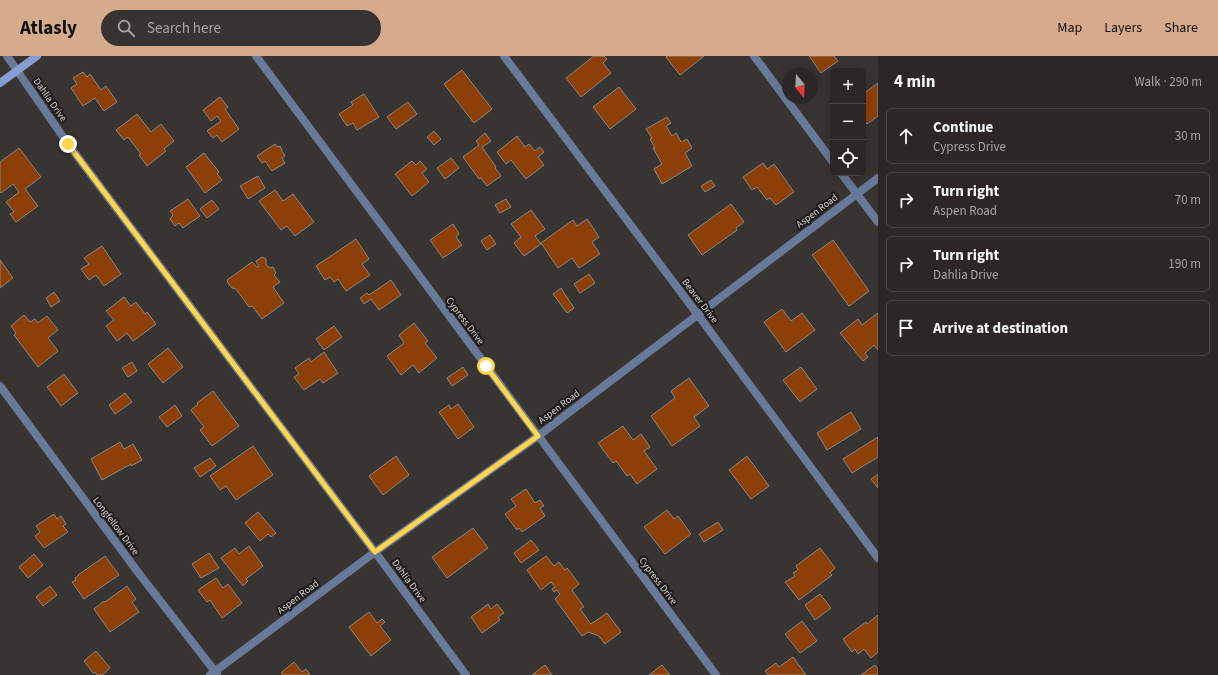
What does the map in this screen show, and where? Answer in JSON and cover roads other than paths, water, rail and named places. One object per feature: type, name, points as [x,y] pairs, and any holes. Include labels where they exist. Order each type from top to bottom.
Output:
[{"type":"street","name":"Dahlia Drive","points":[[7,56],[68,144],[466,675]]},
{"type":"street","points":[[0,83],[37,56]]},
{"type":"street","name":"Cypress Drive","points":[[256,56],[716,675]]},
{"type":"street","name":"Beaver Drive","points":[[504,56],[878,558]]},
{"type":"street","points":[[754,56],[830,158]]},
{"type":"street","points":[[843,176],[878,222]]},
{"type":"street","name":"Aspen Road","points":[[214,674],[375,552],[538,436],[878,178]]},
{"type":"street","name":"Longfellow Drive","points":[[0,386],[214,674]]}]
